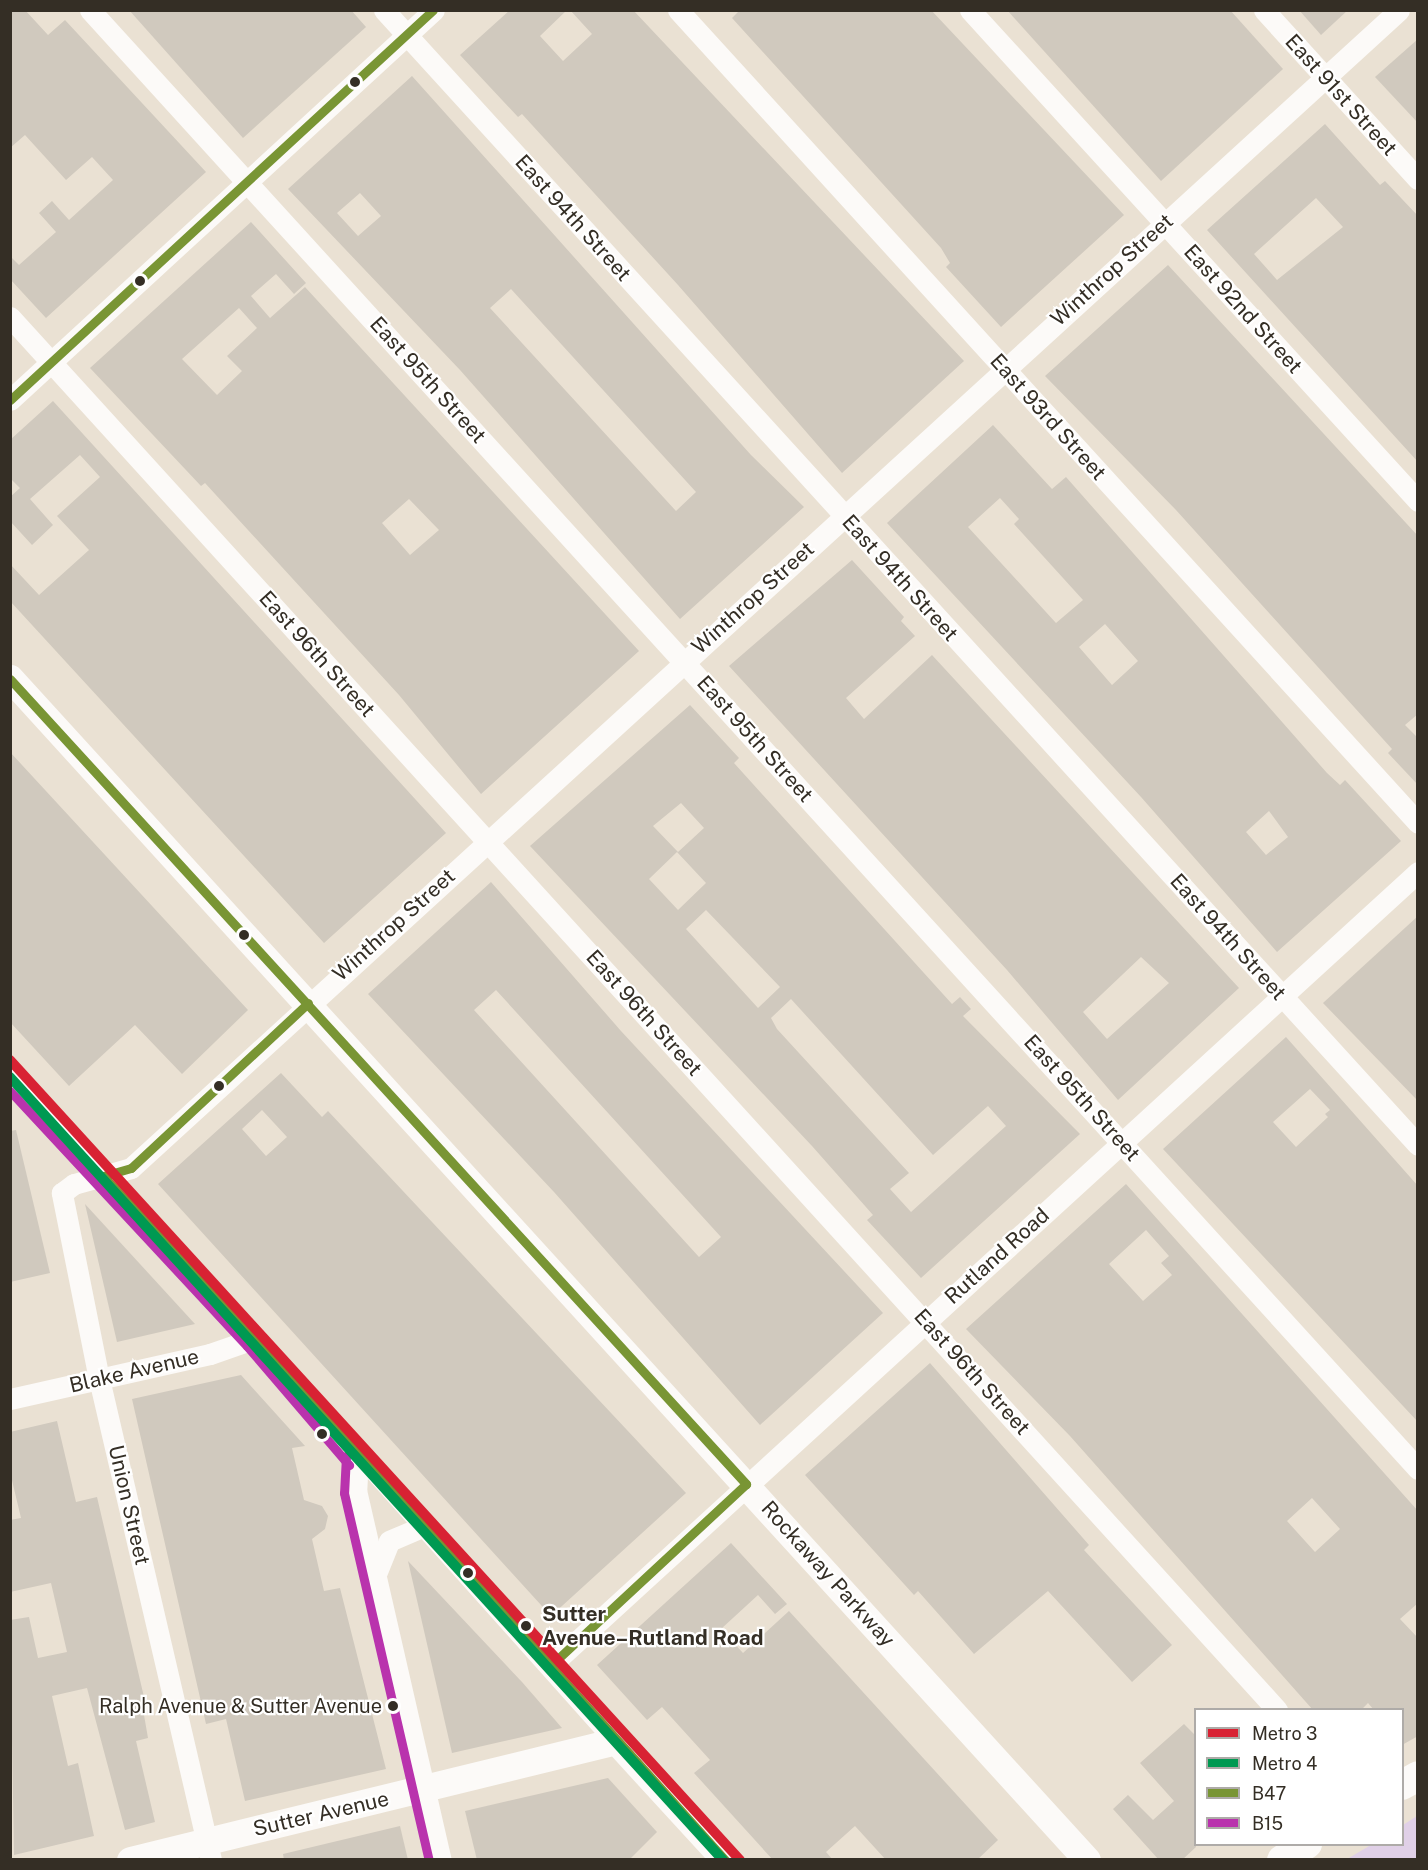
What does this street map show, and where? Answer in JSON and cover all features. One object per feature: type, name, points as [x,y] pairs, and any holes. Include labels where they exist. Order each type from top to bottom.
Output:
[{"type":"main road","points":[[1404,1784],[1418,1776]]},
{"type":"main road","points":[[1282,1860],[1305,1846]]},
{"type":"street","name":"East 95th Street","points":[[90,10],[1418,1469]]},
{"type":"street","name":"East 94th Street","points":[[384,10],[1418,1145]]},
{"type":"street","points":[[10,400],[434,10]]},
{"type":"street","name":"East 93rd Street","points":[[678,10],[1418,823]]},
{"type":"street","name":"East 92nd Street","points":[[970,10],[1418,501]]},
{"type":"street","name":"East 91st Street","points":[[1264,10],[1418,179]]},
{"type":"street","name":"Winthrop Street","points":[[103,1176],[131,1168],[308,1003],[1399,10]]},
{"type":"street","name":"East 96th Street","points":[[10,317],[1275,1708]]},
{"type":"street","name":"Rockaway Parkway","points":[[10,678],[1087,1860]]},
{"type":"street","name":"Rutland Road","points":[[551,1665],[1121,1141],[1418,872]]},
{"type":"street","points":[[10,1073],[103,1176],[256,1338],[358,1457],[551,1665],[615,1741],[724,1860]]},
{"type":"street","name":"Union Street","points":[[103,1176],[74,1184],[62,1193],[99,1380],[209,1850]]},
{"type":"street","name":"Blake Avenue","points":[[10,1399],[99,1380],[256,1338]]},
{"type":"street","points":[[358,1457],[356,1490],[441,1860]]},
{"type":"street","points":[[376,1574],[389,1541],[422,1527]]},
{"type":"street","name":"Sutter Avenue","points":[[130,1860],[209,1850],[615,1741]]},
{"type":"shaded area","points":[[1417,1816],[1417,1859],[1347,1859],[1369,1846],[1404,1846],[1404,1824]]},
{"type":"building","points":[[10,10],[25,10],[48,35],[65,20],[206,172],[46,318],[10,279],[10,256],[19,265],[56,232],[39,213],[52,201],[69,220],[113,180],[92,157],[66,180],[25,135],[10,148]]},
{"type":"building","points":[[129,10],[351,10],[366,27],[243,138]]},
{"type":"building","points":[[510,10],[567,10],[540,36],[563,61],[592,34],[570,10],[633,10],[964,361],[842,473],[678,285],[522,114],[518,117],[460,55]]},
{"type":"building","points":[[740,10],[931,10],[1124,215],[1001,327],[946,267],[950,263],[941,248],[732,18]]},
{"type":"building","points":[[1007,10],[1230,10],[1283,69],[1161,181]]},
{"type":"building","points":[[1299,10],[1348,10],[1321,35]]},
{"type":"building","points":[[1418,39],[1418,123],[1375,77]]},
{"type":"building","points":[[412,76],[751,455],[804,507],[680,619],[460,370],[288,189]],"holes":[[[360,193],[381,216],[358,236],[337,213]],[[511,289],[696,492],[676,511],[490,308]]]},
{"type":"building","points":[[1325,124],[1380,185],[1385,181],[1418,216],[1418,462],[1207,230]],"holes":[[[1316,198],[1343,227],[1277,280],[1254,254]]]},
{"type":"building","points":[[251,222],[306,283],[294,294],[276,274],[251,296],[270,318],[305,287],[639,651],[481,794],[399,695],[205,483],[201,486],[90,368]],"holes":[[[239,308],[257,328],[227,356],[242,371],[217,395],[182,359]],[[409,499],[439,530],[410,555],[382,523]]]},
{"type":"building","points":[[1168,265],[1418,536],[1418,714],[1405,725],[1418,738],[1418,785],[1388,753],[1392,749],[1176,510],[1045,376]]},
{"type":"building","points":[[53,401],[446,833],[324,943],[10,601],[10,564],[39,595],[89,550],[57,516],[100,477],[80,455],[30,499],[53,525],[32,545],[10,521],[10,497],[20,488],[10,478],[10,440]]},
{"type":"building","points":[[993,425],[1052,489],[1066,477],[1327,773],[1340,785],[1345,780],[1401,841],[1277,952],[1141,797],[887,523]],"holes":[[[1000,498],[1019,519],[1014,524],[1083,600],[1056,623],[968,527]],[[1105,624],[1138,661],[1112,685],[1079,647]],[[1269,811],[1288,837],[1266,855],[1246,832]]]},
{"type":"building","points":[[852,560],[904,617],[901,621],[915,636],[846,698],[864,719],[932,655],[1239,988],[1118,1100],[1007,970],[729,666]],"holes":[[[1141,957],[1169,983],[1107,1039],[1083,1012]]]},
{"type":"building","points":[[690,705],[739,758],[734,763],[952,1004],[960,997],[971,1009],[963,1016],[1080,1134],[921,1278],[867,1220],[873,1215],[812,1146],[530,846]],"holes":[[[681,803],[704,828],[678,852],[653,826]],[[677,852],[706,883],[678,910],[649,879]],[[706,910],[780,987],[758,1008],[686,929]],[[791,999],[933,1155],[988,1106],[1006,1126],[911,1212],[890,1189],[909,1173],[777,1029],[771,1018]]]},
{"type":"building","points":[[10,752],[248,1010],[182,1074],[135,1025],[69,1086],[10,1022]]},
{"type":"building","points":[[491,882],[621,1031],[883,1313],[760,1425],[554,1192],[368,994]],"holes":[[[496,990],[721,1237],[699,1257],[474,1010]]]},
{"type":"building","points":[[1418,916],[1418,1101],[1323,1003]]},
{"type":"building","points":[[1286,1037],[1418,1186],[1418,1422],[1163,1149]],"holes":[[[1310,1089],[1330,1110],[1325,1114],[1328,1117],[1296,1147],[1273,1122]]]},
{"type":"building","points":[[281,1073],[322,1117],[328,1111],[686,1493],[551,1616],[158,1184]],"holes":[[[262,1110],[287,1137],[266,1156],[242,1129]]]},
{"type":"building","points":[[16,1130],[50,1273],[10,1282],[10,1131]]},
{"type":"building","points":[[1126,1184],[1418,1511],[1418,1603],[1400,1619],[1418,1638],[1418,1736],[1404,1744],[1404,1708],[1372,1708],[1368,1703],[1363,1708],[1311,1708],[1070,1436],[966,1329]],"holes":[[[1146,1230],[1169,1256],[1161,1263],[1172,1275],[1143,1301],[1109,1264]],[[1312,1498],[1340,1529],[1315,1552],[1287,1521]]]},
{"type":"building","points":[[85,1204],[195,1324],[117,1342]]},
{"type":"building","points":[[930,1363],[1089,1545],[1084,1550],[1172,1645],[1132,1682],[1048,1591],[974,1654],[918,1591],[914,1595],[805,1475]]},
{"type":"building","points":[[241,1375],[305,1446],[292,1448],[304,1500],[322,1506],[328,1516],[325,1529],[312,1539],[324,1591],[340,1588],[386,1769],[245,1801],[226,1719],[206,1724],[132,1399]]},
{"type":"building","points":[[57,1421],[76,1502],[97,1497],[148,1714],[144,1715],[148,1738],[136,1741],[155,1822],[125,1830],[87,1688],[52,1696],[68,1766],[78,1763],[94,1836],[14,1855],[10,1620],[29,1617],[38,1658],[67,1652],[51,1583],[10,1592],[10,1520],[21,1518],[10,1472],[10,1432]]},
{"type":"building","points":[[731,1543],[787,1604],[775,1614],[758,1595],[721,1629],[743,1653],[789,1611],[998,1840],[977,1860],[886,1860],[855,1826],[826,1852],[833,1860],[773,1860],[694,1773],[710,1760],[662,1707],[647,1720],[597,1665]]},
{"type":"building","points":[[408,1561],[522,1682],[562,1728],[452,1753]]},
{"type":"building","points":[[1184,1724],[1194,1734],[1194,1846],[1196,1847],[1182,1860],[1159,1860],[1113,1809],[1128,1795],[1153,1820],[1174,1801],[1140,1763]]},
{"type":"building","points":[[608,1778],[657,1832],[629,1860],[477,1860],[465,1811]]},
{"type":"building","points":[[400,1826],[408,1860],[284,1860],[283,1854]]},
{"type":"metro line","name":"3","points":[[10,1060],[740,1860]]},
{"type":"metro line","name":"4","points":[[10,1077],[723,1860]]},
{"type":"transit line","name":"B47","points":[[10,400],[433,10]]},
{"type":"transit line","name":"B47","points":[[10,679],[746,1484],[551,1665]]},
{"type":"transit line","name":"B47","points":[[308,1003],[131,1168],[103,1176],[256,1338],[725,1860]]},
{"type":"transit line","name":"B15","points":[[10,1091],[247,1346],[349,1465]]},
{"type":"transit line","name":"B15","points":[[346,1456],[344,1493],[429,1860]]},
{"type":"place","name":"Sutter Avenue–Rutland Road","points":[[526,1626]]},
{"type":"place","name":"Ralph Avenue & Sutter Avenue","points":[[393,1706]]}]
